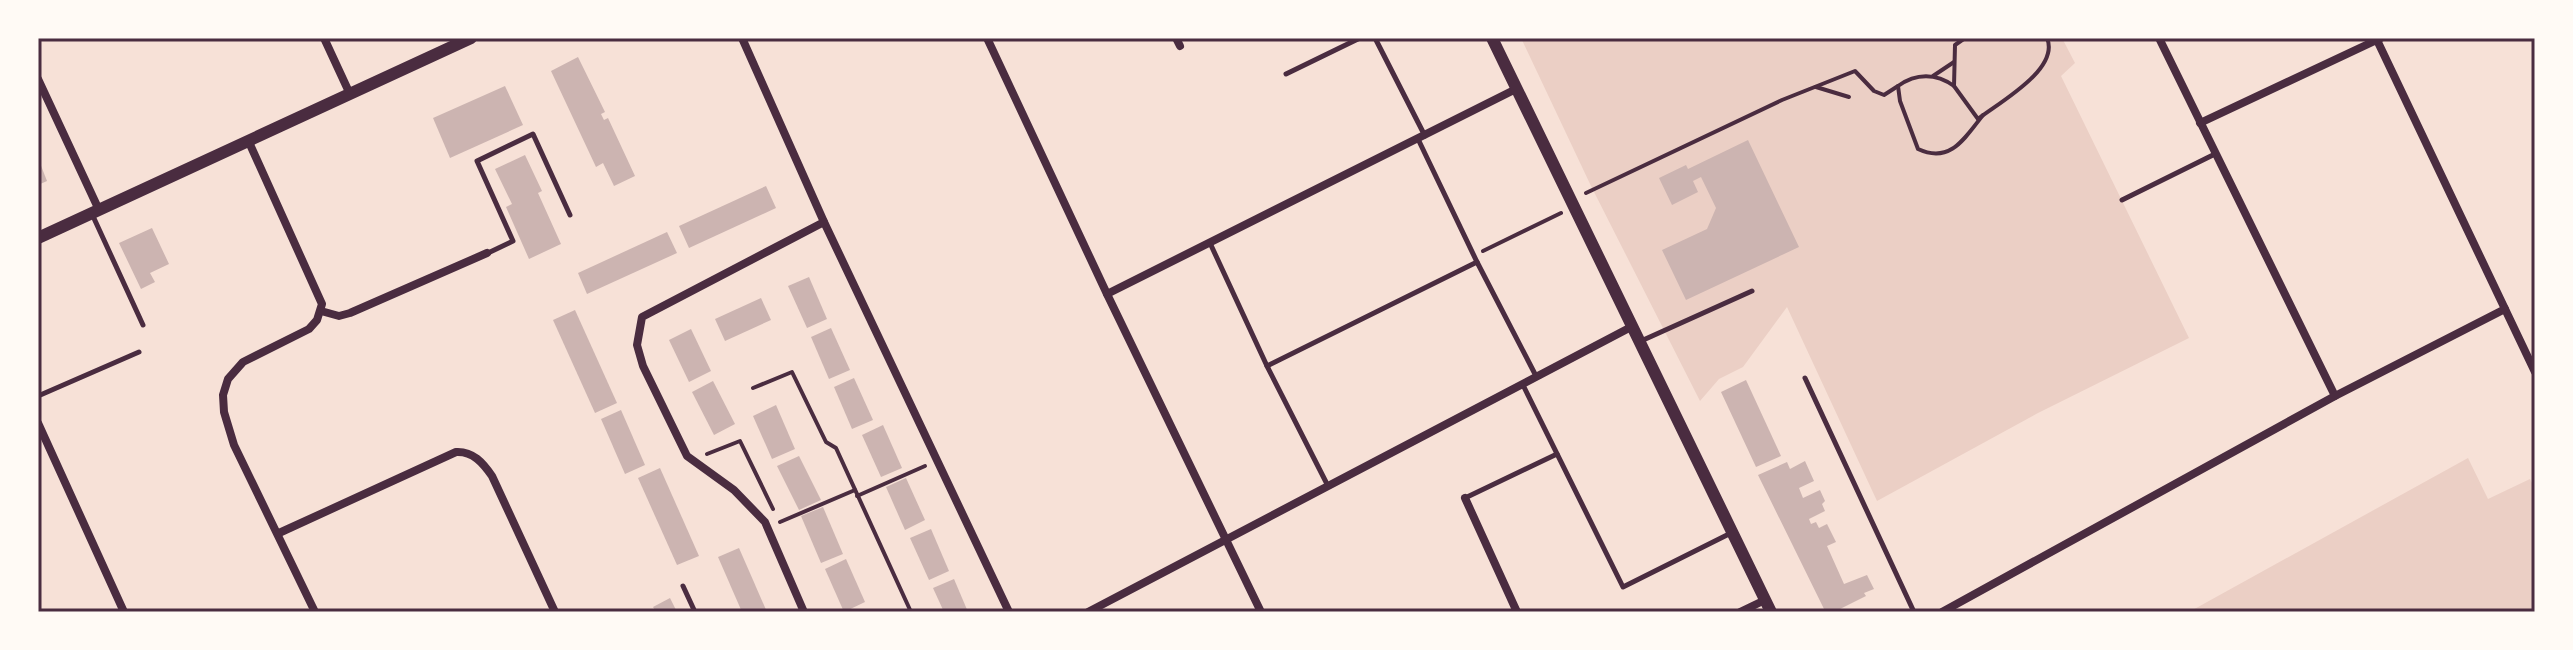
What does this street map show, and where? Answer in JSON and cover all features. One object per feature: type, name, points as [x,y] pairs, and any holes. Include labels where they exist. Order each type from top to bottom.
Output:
[{"type":"street","points":[[324,38],[349,92]]},
{"type":"street","points":[[38,238],[471,38]]},
{"type":"street","points":[[742,38],[824,222],[1009,612]]},
{"type":"street","points":[[987,38],[1261,612]]},
{"type":"street","points":[[1492,38],[1768,606],[1740,612]]},
{"type":"street","points":[[2159,38],[2335,396]]},
{"type":"street","points":[[2200,123],[2378,39],[2535,372]]},
{"type":"street","points":[[38,79],[96,211]]},
{"type":"street","points":[[1107,294],[1516,89]]},
{"type":"street","points":[[248,140],[320,296],[321,311],[309,329],[238,366],[228,379],[223,395],[224,412],[234,445],[315,612]]},
{"type":"street","points":[[804,612],[767,527],[734,490],[687,456],[643,366],[637,345],[642,317],[824,222]]},
{"type":"street","points":[[321,311],[339,316],[350,313],[487,253]]},
{"type":"street","points":[[1942,612],[2335,396],[2505,309]]},
{"type":"street","points":[[1088,612],[1633,326]]},
{"type":"street","points":[[38,423],[124,612]]},
{"type":"street","points":[[279,533],[447,455],[468,453],[492,476],[555,612]]},
{"type":"street","points":[[1465,498],[1517,612]]},
{"type":"lane","points":[[1286,74],[1360,38]]},
{"type":"lane","points":[[1375,38],[1473,255],[1536,377]]},
{"type":"lane","points":[[487,253],[513,241],[477,161],[533,134],[570,215]]},
{"type":"lane","points":[[2122,200],[2215,154]]},
{"type":"lane","points":[[96,211],[143,325]]},
{"type":"lane","points":[[1210,243],[1267,366],[1328,486]]},
{"type":"lane","points":[[1267,366],[1477,262]]},
{"type":"lane","points":[[1640,341],[1752,291]]},
{"type":"lane","points":[[38,396],[139,352]]},
{"type":"lane","points":[[1805,378],[1914,612]]},
{"type":"lane","points":[[1522,384],[1623,587],[1733,533]]},
{"type":"lane","points":[[1465,498],[1557,454]]},
{"type":"lane","points":[[683,586],[695,612]]},
{"type":"path","points":[[1954,86],[1955,45],[1965,38]]},
{"type":"path","points":[[1473,255],[1572,204],[1855,71],[1874,91],[1884,95],[1908,79],[1943,78],[1954,86],[1978,119],[2042,70],[2050,54],[2047,38]]},
{"type":"path","points":[[1932,77],[1954,62]]},
{"type":"path","points":[[1898,86],[1900,101],[1918,149],[1930,155],[1950,151],[1983,115]]},
{"type":"path","points":[[1816,87],[1849,97]]},
{"type":"path","points":[[753,388],[792,372],[826,442],[836,448],[911,612]]},
{"type":"path","points":[[693,459],[740,441],[780,522]]},
{"type":"path","points":[[767,527],[937,460]]},
{"type":"shaded area","points":[[1521,38],[2062,38],[2075,63],[2061,76],[2189,338],[2038,413],[1877,501],[1787,307],[1743,367],[1719,379],[1700,401],[1591,186]]},
{"type":"shaded area","points":[[2468,458],[2488,499],[2530,479],[2535,489],[2535,612],[2189,612]]},
{"type":"building","points":[[578,57],[605,112],[601,114],[604,120],[608,118],[635,176],[614,186],[603,163],[596,167],[551,71]]},
{"type":"building","points":[[505,86],[523,125],[450,158],[433,118]]},
{"type":"building","points":[[1748,140],[1799,247],[1686,300],[1662,250],[1707,229],[1716,208],[1701,177],[1693,181],[1698,192],[1672,205],[1659,178],[1686,165],[1688,169]]},
{"type":"building","points":[[525,155],[561,244],[529,259],[506,207],[512,204],[495,169]]},
{"type":"building","points":[[38,158],[47,181],[38,185]]},
{"type":"building","points":[[766,186],[776,208],[689,248],[679,226]]},
{"type":"building","points":[[152,228],[169,264],[150,273],[155,282],[141,289],[119,243]]},
{"type":"building","points":[[667,232],[677,253],[587,294],[578,273]]},
{"type":"building","points":[[809,277],[827,319],[807,328],[788,286]]},
{"type":"building","points":[[761,298],[771,320],[725,341],[715,319]]},
{"type":"building","points":[[575,310],[617,403],[595,413],[553,320]]},
{"type":"building","points":[[831,328],[850,370],[829,379],[811,337]]},
{"type":"building","points":[[691,329],[711,371],[689,382],[669,340]]},
{"type":"building","points":[[854,378],[873,420],[852,429],[834,387]]},
{"type":"building","points":[[1746,380],[1781,456],[1756,467],[1721,392]]},
{"type":"building","points":[[713,381],[735,424],[714,435],[692,392]]},
{"type":"building","points":[[776,405],[795,449],[772,459],[753,416]]},
{"type":"building","points":[[621,410],[645,465],[625,474],[601,419]]},
{"type":"building","points":[[883,425],[902,468],[881,477],[862,435]]},
{"type":"building","points":[[799,456],[821,500],[799,510],[777,466]]},
{"type":"building","points":[[1805,461],[1814,481],[1799,488],[1803,498],[1820,490],[1825,501],[1822,504],[1825,511],[1809,519],[1811,524],[1816,522],[1819,528],[1827,524],[1836,542],[1827,546],[1844,584],[1867,575],[1874,589],[1834,612],[1825,611],[1758,475],[1787,462],[1790,469]]},
{"type":"building","points":[[660,468],[699,556],[677,565],[638,478]]},
{"type":"building","points":[[906,478],[925,520],[905,530],[886,487]]},
{"type":"building","points":[[823,507],[843,554],[821,563],[801,516]]},
{"type":"building","points":[[931,529],[949,571],[929,580],[910,538]]},
{"type":"building","points":[[739,548],[767,612],[742,612],[718,557]]},
{"type":"building","points":[[846,559],[865,602],[844,612],[825,569]]},
{"type":"building","points":[[954,579],[968,612],[944,612],[933,588]]},
{"type":"building","points":[[670,598],[677,612],[656,612],[653,607]]}]
